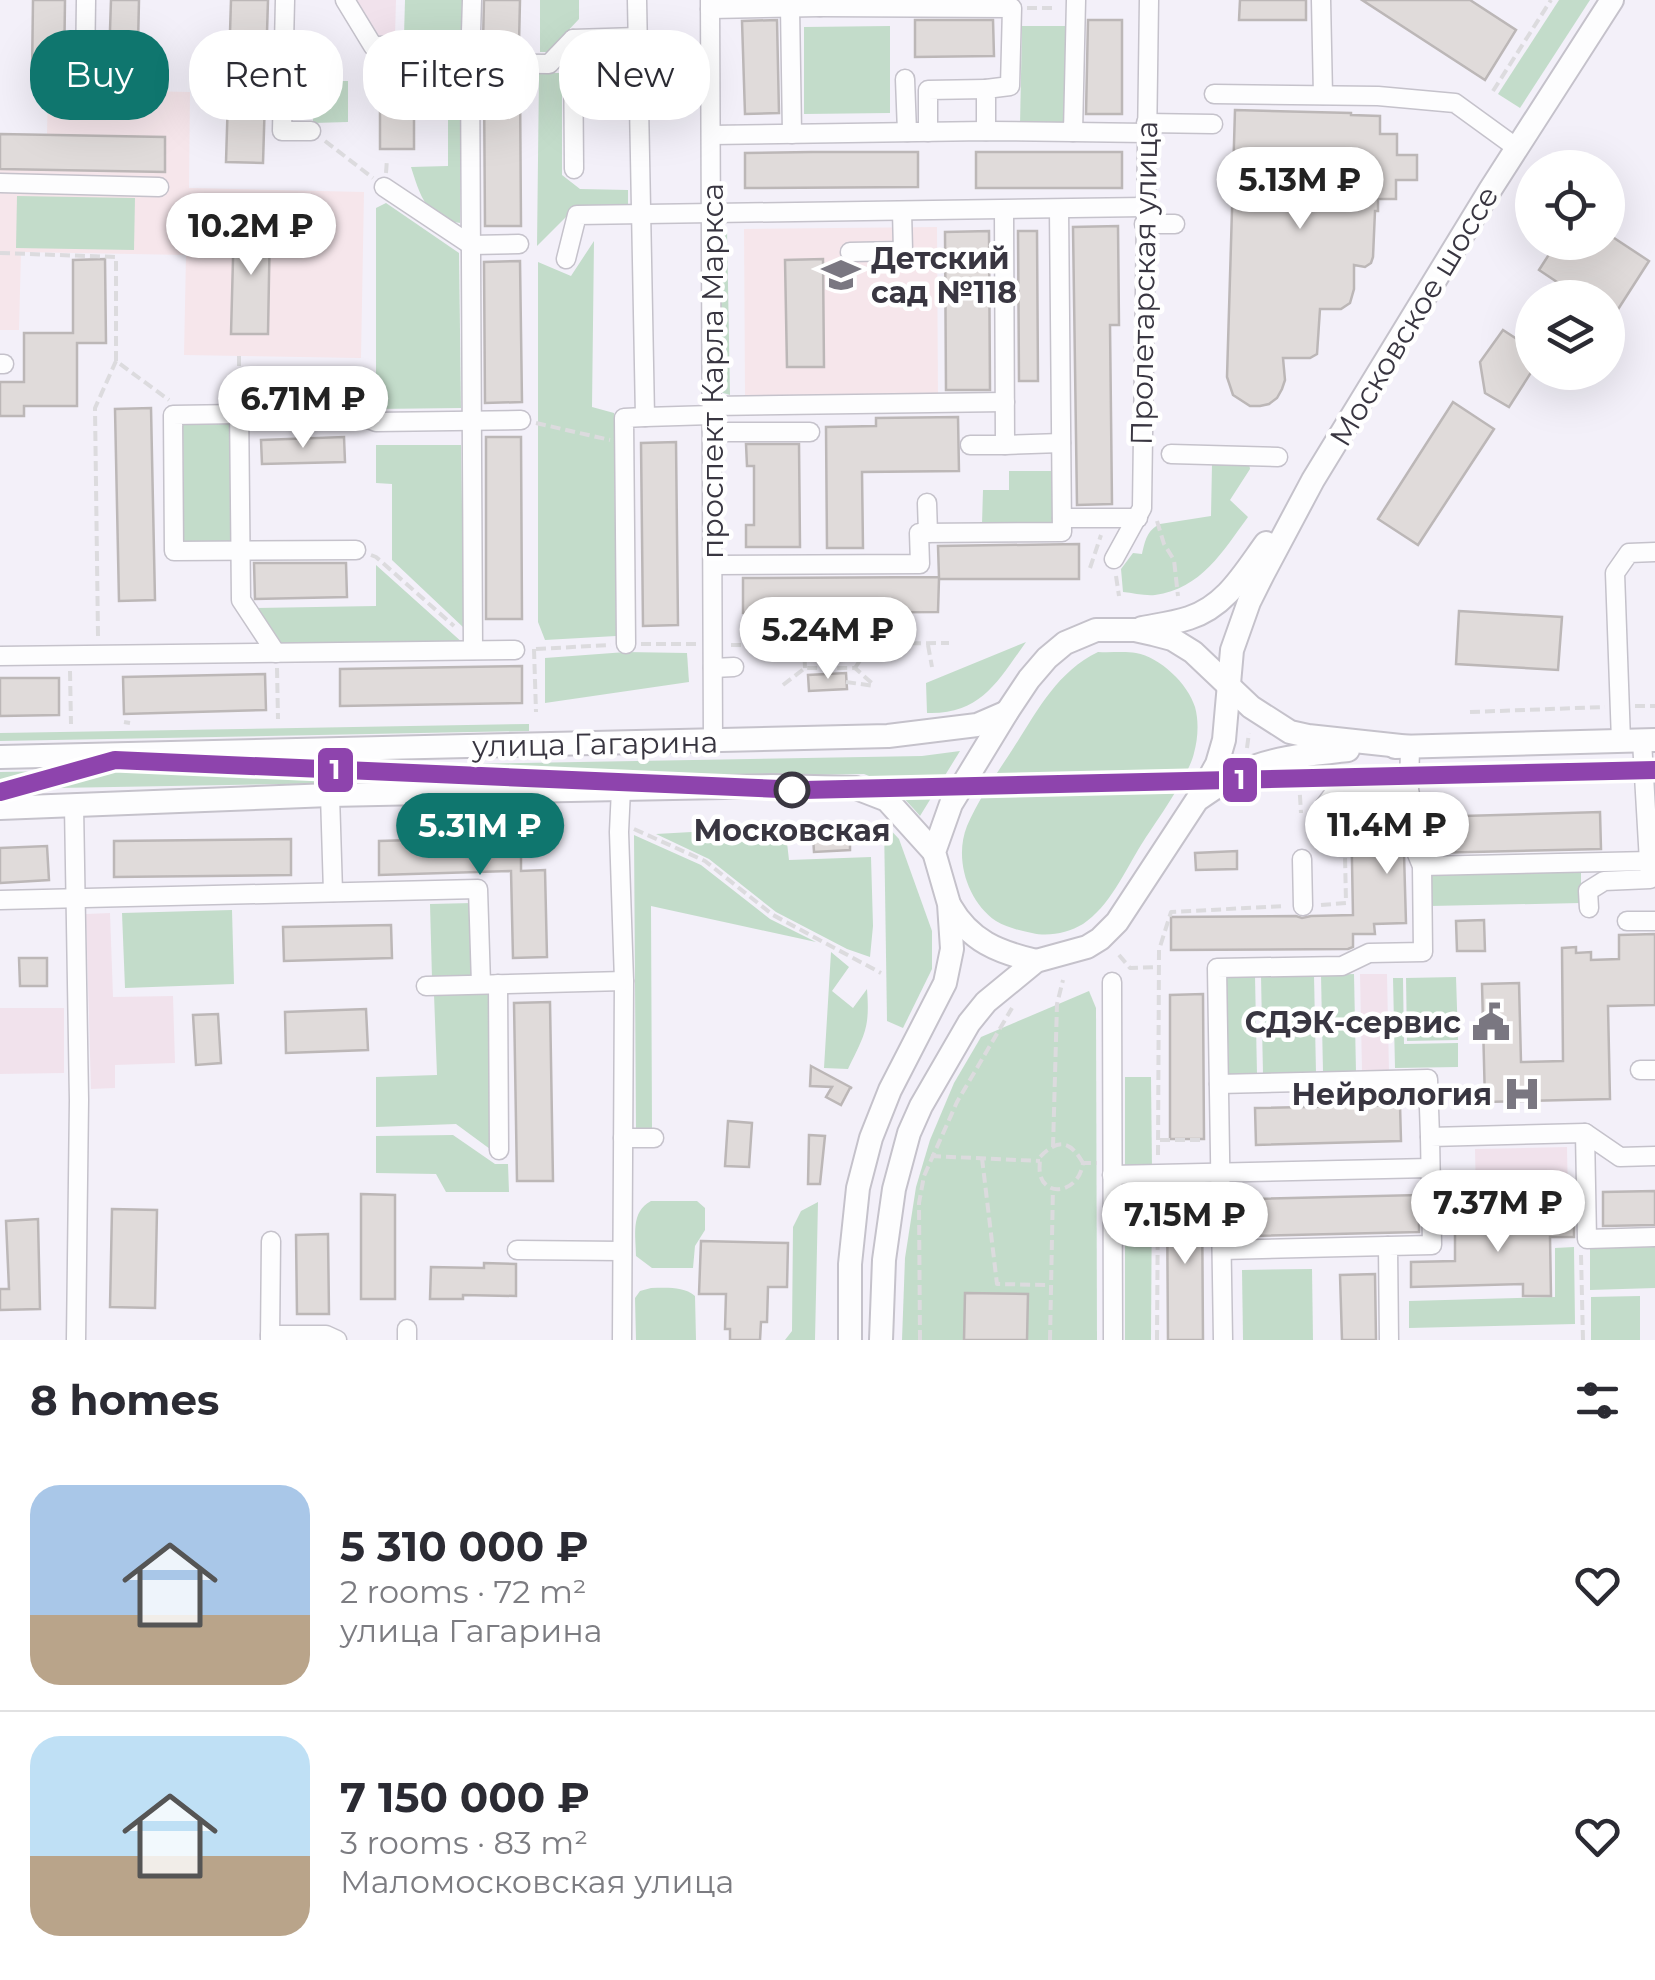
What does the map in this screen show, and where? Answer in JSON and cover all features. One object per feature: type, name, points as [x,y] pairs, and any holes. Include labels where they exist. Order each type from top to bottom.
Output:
[{"type":"main road","name":"Московское шоссе","points":[[881,1340],[886,1242],[894,1189],[920,1106],[969,1023],[996,992],[1036,961],[1087,947],[1118,922],[1197,800],[1217,764],[1224,740],[1232,650],[1250,602],[1313,480],[1612,0]]},
{"type":"main road","name":"Московское шоссе","points":[[934,852],[951,804],[1047,658],[1065,643],[1096,630],[1135,630],[1188,619],[1211,608],[1225,597],[1313,480]]},
{"type":"main road","name":"Московское шоссе","points":[[1135,630],[1180,643],[1229,687]]},
{"type":"main road","points":[[1229,687],[1264,717],[1290,732],[1410,746]]},
{"type":"main road","name":"улица Гагарина","points":[[0,756],[713,742],[920,733],[976,724],[1008,712]]},
{"type":"main road","points":[[1197,800],[1257,766],[1312,754],[1410,746],[1639,741]]},
{"type":"main road","name":"улица Гагарина","points":[[0,808],[621,789],[856,788],[887,800],[934,852]]},
{"type":"main road","points":[[850,1340],[850,1264],[858,1188],[871,1138],[890,1090],[945,984],[952,948],[949,904],[934,852]]},
{"type":"main road","points":[[949,904],[972,936],[1036,961]]},
{"type":"street","points":[[85,30],[86,0]]},
{"type":"street","points":[[285,0],[282,131],[312,131]]},
{"type":"street","points":[[345,0],[363,32]]},
{"type":"street","points":[[471,30],[472,0]]},
{"type":"street","points":[[637,0],[638,30]]},
{"type":"street","name":"Пролетарская улица","points":[[1114,559],[1147,519],[1142,508],[1148,0]]},
{"type":"street","points":[[1321,0],[1323,96]]},
{"type":"street","points":[[1073,132],[1076,4]]},
{"type":"street","points":[[710,5],[1012,8],[1010,86],[928,90],[928,132]]},
{"type":"street","name":"проспект Карла Маркса","points":[[710,5],[713,742]]},
{"type":"street","points":[[790,7],[792,134]]},
{"type":"street","points":[[905,79],[907,132]]},
{"type":"street","points":[[986,89],[986,131]]},
{"type":"street","points":[[1214,94],[1378,96],[1455,102],[1517,148]]},
{"type":"street","points":[[471,120],[473,647]]},
{"type":"street","points":[[574,120],[574,169]]},
{"type":"street","points":[[639,120],[645,417]]},
{"type":"street","points":[[711,135],[1073,132],[1213,124]]},
{"type":"street","points":[[0,183],[158,187]]},
{"type":"street","points":[[384,187],[470,245],[519,244]]},
{"type":"street","points":[[566,259],[577,216],[1058,209],[1145,216],[1175,224]]},
{"type":"street","points":[[1058,209],[1062,525]]},
{"type":"street","points":[[1004,210],[1005,445]]},
{"type":"street","points":[[850,252],[902,251],[902,211]]},
{"type":"street","points":[[351,550],[174,551],[173,415],[318,399],[376,422],[522,420]]},
{"type":"street","points":[[626,644],[624,418],[712,418],[1005,402]]},
{"type":"street","points":[[240,409],[241,600],[276,653]]},
{"type":"street","points":[[712,418],[810,432]]},
{"type":"street","points":[[970,445],[1061,443]]},
{"type":"street","points":[[1171,454],[1278,457]]},
{"type":"street","points":[[927,502],[928,533]]},
{"type":"street","points":[[713,564],[920,564],[919,533],[1147,519]]},
{"type":"street","points":[[1588,908],[1588,891],[1604,881],[1650,879],[1639,741],[1620,707],[1615,573],[1629,553],[1655,552]]},
{"type":"street","points":[[0,656],[473,647],[514,650]]},
{"type":"street","points":[[714,668],[734,667]]},
{"type":"street","points":[[1410,746],[1409,790],[1415,817]]},
{"type":"street","points":[[621,789],[622,1340]]},
{"type":"street","points":[[1310,812],[1335,792],[1409,790]]},
{"type":"street","points":[[330,796],[332,892]]},
{"type":"street","points":[[74,806],[79,1100],[76,1340]]},
{"type":"street","points":[[1302,859],[1303,906]]},
{"type":"street","points":[[1223,1340],[1217,968],[1342,966],[1368,953],[1424,952],[1419,860],[1650,861]]},
{"type":"street","points":[[0,900],[478,890],[490,984],[500,1150]]},
{"type":"street","points":[[1626,920],[1655,921]]},
{"type":"street","points":[[426,986],[624,981]]},
{"type":"street","points":[[1112,982],[1113,1340]]},
{"type":"street","points":[[1219,1084],[1428,1079],[1432,1245],[1222,1250]]},
{"type":"street","points":[[1430,1137],[1586,1134],[1620,1157],[1655,1156]]},
{"type":"street","points":[[1586,1134],[1587,1239],[1655,1238]]},
{"type":"street","points":[[623,1138],[654,1138]]},
{"type":"street","points":[[1112,1169],[1158,1174],[1430,1168]]},
{"type":"street","points":[[270,1242],[270,1337],[326,1335],[337,1340]]},
{"type":"street","points":[[1388,1246],[1390,1340]]},
{"type":"street","points":[[517,1250],[622,1251]]},
{"type":"path","points":[[1493,91],[1551,0]]},
{"type":"path","points":[[1012,8],[1076,4]]},
{"type":"path","points":[[312,131],[384,187]]},
{"type":"path","points":[[0,253],[116,257],[116,361],[95,408],[98,656]]},
{"type":"path","points":[[239,356],[240,409]]},
{"type":"path","points":[[116,361],[174,403]]},
{"type":"path","points":[[522,420],[624,444]]},
{"type":"path","points":[[1147,519],[1174,560],[1178,596]]},
{"type":"path","points":[[1062,525],[1102,532],[1090,568]]},
{"type":"path","points":[[351,550],[376,556],[473,647]]},
{"type":"path","points":[[514,650],[626,644],[949,644]]},
{"type":"path","points":[[804,645],[805,668]]},
{"type":"path","points":[[855,668],[870,645]]},
{"type":"path","points":[[928,645],[932,667]]},
{"type":"path","points":[[536,649],[536,712]]},
{"type":"path","points":[[276,653],[278,719]]},
{"type":"path","points":[[70,656],[71,724]]},
{"type":"path","points":[[783,685],[805,668],[855,668],[875,686],[846,682]]},
{"type":"path","points":[[1470,712],[1655,706]]},
{"type":"path","points":[[1245,759],[1249,733]]},
{"type":"path","points":[[1299,780],[1310,812]]},
{"type":"path","points":[[634,828],[705,862],[773,916],[881,973]]},
{"type":"path","points":[[1157,1340],[1158,950],[1171,912]]},
{"type":"path","points":[[1119,955],[1130,968],[1158,967]]},
{"type":"path","points":[[1053,1146],[1057,1004],[1062,980]]},
{"type":"path","points":[[920,1340],[919,1203],[924,1176],[957,1102],[1012,1008]]},
{"type":"path","points":[[1158,1140],[1205,1140]]},
{"type":"path","points":[[1063,1144],[1075,1149],[1083,1164],[1082,1176],[1075,1184],[1052,1187],[1040,1176],[1040,1161],[1053,1146],[1063,1144]]},
{"type":"path","points":[[931,1156],[1040,1161]]},
{"type":"path","points":[[982,1158],[997,1284],[1049,1285]]},
{"type":"path","points":[[1083,1164],[1112,1169]]},
{"type":"path","points":[[1050,1340],[1052,1187]]},
{"type":"path","points":[[1158,1194],[1206,1193]]},
{"type":"path","points":[[1583,1340],[1581,1246],[1587,1239]]},
{"type":"shaded area","points":[[355,0],[396,0],[395,30],[373,30]]},
{"type":"shaded area","points":[[169,92],[189,92],[189,188],[364,192],[361,358],[184,355],[186,255],[21,252],[19,330],[0,330],[0,134],[47,134],[47,120],[169,120]]},
{"type":"shaded area","name":"Детский сад №118","points":[[937,227],[938,395],[745,397],[744,229]]},
{"type":"shaded area","points":[[110,913],[113,997],[173,996],[175,1063],[115,1065],[115,1088],[91,1089],[86,914]]},
{"type":"shaded area","points":[[1360,974],[1387,974],[1389,1071],[1362,1071]]},
{"type":"shaded area","points":[[0,1008],[64,1008],[64,1073],[0,1074]]},
{"type":"shaded area","points":[[1567,1147],[1568,1199],[1476,1201],[1475,1149]]},
{"type":"green space","points":[[405,0],[462,0],[461,30],[404,30]]},
{"type":"green space","points":[[540,0],[579,0],[579,19],[569,30],[559,30],[559,40],[548,52],[540,52]]},
{"type":"green space","points":[[1559,0],[1590,0],[1520,108],[1498,94]]},
{"type":"green space","points":[[890,26],[890,113],[804,114],[804,27]]},
{"type":"green space","points":[[1022,26],[1067,26],[1065,126],[1020,125]]},
{"type":"green space","points":[[539,73],[559,73],[562,175],[580,189],[628,190],[628,205],[576,207],[537,246]]},
{"type":"green space","points":[[343,81],[348,81],[348,122],[313,123],[343,120]]},
{"type":"green space","points":[[448,120],[461,120],[460,223],[432,211],[421,196],[411,167],[448,166]]},
{"type":"green space","points":[[17,196],[135,198],[134,250],[16,248]]},
{"type":"green space","points":[[386,203],[459,253],[461,408],[376,409],[376,208]]},
{"type":"green space","points":[[727,229],[730,395],[720,392],[719,231]]},
{"type":"green space","points":[[594,241],[592,407],[614,413],[616,636],[545,640],[538,622],[538,262],[571,276]]},
{"type":"green space","points":[[230,423],[231,541],[184,541],[183,424]]},
{"type":"green space","points":[[376,445],[461,445],[464,628],[392,560],[392,484],[376,483]]},
{"type":"green space","points":[[1249,463],[1250,469],[1230,500],[1248,517],[1209,566],[1198,577],[1171,591],[1151,595],[1123,592],[1121,569],[1133,553],[1142,554],[1152,529],[1160,524],[1211,516],[1212,464]]},
{"type":"green space","points":[[1009,471],[1053,471],[1052,524],[982,524],[983,490],[1009,490]]},
{"type":"green space","points":[[376,565],[464,644],[279,645],[256,608],[376,606]]},
{"type":"green space","points":[[1026,642],[997,682],[975,702],[946,712],[927,713],[926,683]]},
{"type":"green space","points":[[626,652],[687,653],[689,682],[545,703],[545,658]]},
{"type":"green space","points":[[1098,652],[1145,656],[1180,681],[1196,712],[1194,753],[1171,799],[1101,908],[1077,927],[1058,933],[1018,930],[996,921],[977,902],[963,865],[963,838],[983,795],[1040,706],[1071,670]]},
{"type":"green space","points":[[529,724],[529,731],[0,741],[0,733]]},
{"type":"green space","points":[[960,751],[920,816],[895,791],[864,774],[0,789],[0,772],[922,756]]},
{"type":"green space","points":[[884,823],[899,839],[932,931],[932,969],[903,1028],[887,1021]]},
{"type":"green space","points":[[745,829],[786,834],[789,860],[871,857],[870,957],[776,912],[709,859],[656,834]]},
{"type":"green space","points":[[634,835],[701,865],[770,919],[816,942],[651,906],[652,1129],[636,1129]]},
{"type":"green space","points":[[1581,870],[1581,903],[1430,906],[1429,873]]},
{"type":"green space","points":[[472,903],[474,978],[432,979],[430,904]]},
{"type":"green space","points":[[232,910],[234,984],[125,988],[122,913]]},
{"type":"green space","points":[[831,952],[849,967],[832,991],[853,1008],[867,989],[865,1030],[848,1069],[824,1068]]},
{"type":"green space","points":[[1354,974],[1356,1072],[1323,1072],[1321,975]]},
{"type":"green space","points":[[1314,975],[1316,1073],[1263,1074],[1261,976]]},
{"type":"green space","points":[[1255,976],[1257,1074],[1229,1074],[1226,977]]},
{"type":"green space","points":[[1456,977],[1458,1040],[1407,1041],[1406,978]]},
{"type":"green space","points":[[1393,978],[1403,978],[1404,1044],[1458,1043],[1458,1067],[1395,1068]]},
{"type":"green space","points":[[1089,991],[1096,1008],[1097,1340],[902,1340],[905,1258],[916,1187],[954,1083],[981,1037]]},
{"type":"green space","points":[[489,993],[490,1149],[456,1124],[376,1127],[376,1077],[437,1075],[434,994]]},
{"type":"green space","points":[[1125,1077],[1151,1077],[1152,1169],[1125,1169]]},
{"type":"green space","points":[[453,1135],[495,1164],[508,1164],[509,1192],[446,1192],[436,1174],[376,1173],[376,1136]]},
{"type":"green space","points":[[1125,1179],[1152,1179],[1151,1340],[1125,1340]]},
{"type":"green space","points":[[651,1201],[697,1201],[705,1208],[705,1230],[695,1246],[693,1268],[652,1268],[636,1256],[637,1218]]},
{"type":"green space","points":[[818,1202],[815,1340],[785,1340],[792,1331],[793,1227],[801,1211]]},
{"type":"green space","points":[[1574,1247],[1575,1324],[1409,1328],[1409,1301],[1555,1297],[1555,1248]]},
{"type":"green space","points":[[1655,1247],[1655,1288],[1590,1290],[1590,1248]]},
{"type":"green space","points":[[1312,1269],[1313,1340],[1243,1340],[1242,1270]]},
{"type":"green space","points":[[680,1289],[695,1296],[696,1340],[636,1340],[635,1298],[640,1291]]},
{"type":"green space","points":[[1640,1296],[1640,1340],[1591,1340],[1591,1297]]},
{"type":"building","points":[[33,0],[65,0],[65,30],[33,30]]},
{"type":"building","points":[[111,0],[139,0],[138,30],[110,30]]},
{"type":"building","points":[[231,0],[268,0],[267,30],[230,30]]},
{"type":"building","points":[[484,0],[520,0],[519,30],[483,30]]},
{"type":"building","points":[[1240,0],[1306,0],[1306,20],[1239,20]]},
{"type":"building","points":[[1362,0],[1470,0],[1516,30],[1485,80]]},
{"type":"building","points":[[777,20],[779,113],[745,114],[742,21]]},
{"type":"building","points":[[915,20],[993,20],[994,56],[915,57]]},
{"type":"building","points":[[1088,20],[1122,20],[1122,114],[1086,114]]},
{"type":"building","points":[[1235,110],[1380,116],[1380,134],[1397,134],[1397,155],[1417,155],[1417,180],[1396,180],[1396,199],[1378,199],[1373,257],[1365,267],[1354,265],[1350,303],[1341,309],[1320,309],[1317,354],[1310,358],[1283,358],[1282,389],[1277,398],[1260,406],[1250,406],[1233,395],[1227,377]]},
{"type":"building","points":[[227,120],[264,120],[263,163],[226,162]]},
{"type":"building","points":[[380,120],[414,120],[414,149],[380,149]]},
{"type":"building","points":[[484,120],[520,120],[521,226],[485,226]]},
{"type":"building","points":[[0,134],[165,137],[165,172],[0,169]]},
{"type":"building","points":[[918,152],[918,187],[745,188],[745,153]]},
{"type":"building","points":[[976,152],[1122,152],[1122,188],[976,188]]},
{"type":"building","points":[[234,222],[270,222],[268,334],[231,334]]},
{"type":"building","points":[[1118,226],[1119,325],[1110,325],[1112,504],[1077,505],[1073,227]]},
{"type":"building","points":[[989,231],[990,390],[946,390],[945,232]]},
{"type":"building","points":[[1018,231],[1037,231],[1038,381],[1019,381]]},
{"type":"building","points":[[1625,245],[1649,261],[1625,298],[1625,280],[1554,280],[1539,270],[1545,260],[1625,260]]},
{"type":"building","points":[[105,259],[106,343],[77,343],[77,406],[24,406],[24,416],[0,416],[0,382],[24,382],[24,333],[73,333],[73,260]]},
{"type":"building","points":[[823,259],[824,367],[787,367],[785,260]]},
{"type":"building","points":[[520,261],[522,402],[485,403],[484,262]]},
{"type":"building","points":[[1503,330],[1515,338],[1515,390],[1520,390],[1509,407],[1485,393],[1480,362]]},
{"type":"building","points":[[1453,402],[1494,429],[1418,545],[1378,519]]},
{"type":"building","points":[[151,408],[155,600],[119,601],[115,409]]},
{"type":"building","points":[[958,417],[959,471],[862,472],[863,548],[827,548],[826,427],[876,426],[876,418]]},
{"type":"building","points":[[344,437],[345,462],[262,464],[261,440]]},
{"type":"building","points":[[486,437],[521,437],[522,619],[486,619]]},
{"type":"building","points":[[676,442],[678,625],[643,626],[641,443]]},
{"type":"building","points":[[746,444],[799,444],[800,547],[746,547],[746,525],[754,525],[754,466],[747,466]]},
{"type":"building","points":[[1079,544],[1079,579],[939,579],[938,612],[743,613],[743,578],[939,577],[938,546]]},
{"type":"building","points":[[254,563],[346,563],[347,597],[255,599]]},
{"type":"building","points":[[1459,611],[1562,617],[1558,670],[1456,664]]},
{"type":"building","points":[[522,666],[522,703],[340,706],[340,669]]},
{"type":"building","points":[[846,673],[847,689],[809,691],[808,675]]},
{"type":"building","points":[[265,674],[266,710],[124,714],[123,677]]},
{"type":"building","points":[[0,678],[59,678],[59,715],[0,716]]},
{"type":"building","points":[[1351,809],[1372,809],[1372,818],[1402,817],[1407,826],[1417,829],[1427,817],[1600,812],[1601,849],[1430,853],[1424,844],[1413,842],[1404,854],[1406,923],[1374,924],[1375,934],[1353,934],[1353,947],[1171,950],[1171,917],[1353,915]]},
{"type":"building","points":[[850,834],[850,850],[814,852],[813,836]]},
{"type":"building","points":[[521,837],[521,871],[545,870],[547,957],[513,958],[511,871],[379,875],[379,841]]},
{"type":"building","points":[[291,839],[291,875],[114,877],[114,841]]},
{"type":"building","points":[[47,846],[49,880],[0,883],[0,848]]},
{"type":"building","points":[[1237,851],[1237,869],[1196,870],[1195,853]]},
{"type":"building","points":[[1484,920],[1485,951],[1457,951],[1456,921]]},
{"type":"building","points":[[391,925],[392,958],[284,961],[283,927]]},
{"type":"building","points":[[1655,934],[1655,1005],[1608,1006],[1610,1099],[1485,1102],[1482,984],[1519,983],[1521,1062],[1563,1061],[1562,948],[1576,947],[1576,953],[1591,952],[1591,960],[1619,959],[1619,935]]},
{"type":"building","points":[[19,958],[47,958],[47,986],[20,986]]},
{"type":"building","points":[[1203,994],[1204,1139],[1170,1139],[1170,995]]},
{"type":"building","points":[[550,1002],[553,1181],[517,1181],[514,1003]]},
{"type":"building","points":[[366,1009],[368,1050],[286,1053],[285,1012]]},
{"type":"building","points":[[218,1014],[221,1063],[196,1065],[193,1015]]},
{"type":"building","points":[[811,1066],[852,1088],[841,1105],[826,1097],[832,1087],[810,1086]]},
{"type":"building","points":[[1400,1105],[1401,1141],[1256,1145],[1255,1108]]},
{"type":"building","points":[[728,1121],[752,1123],[749,1167],[725,1166]]},
{"type":"building","points":[[809,1135],[825,1136],[820,1184],[808,1184]]},
{"type":"building","points":[[1655,1191],[1655,1225],[1603,1226],[1603,1192]]},
{"type":"building","points":[[361,1194],[395,1195],[395,1299],[361,1299]]},
{"type":"building","points":[[1167,1194],[1202,1194],[1203,1340],[1168,1340]]},
{"type":"building","points":[[1419,1195],[1419,1232],[1254,1236],[1254,1199]]},
{"type":"building","points":[[112,1209],[157,1210],[155,1308],[110,1307]]},
{"type":"building","points":[[1574,1218],[1574,1237],[1550,1237],[1551,1296],[1523,1296],[1523,1284],[1411,1287],[1411,1262],[1455,1261],[1455,1220]]},
{"type":"building","points":[[38,1219],[40,1309],[0,1310],[0,1289],[9,1289],[6,1221]]},
{"type":"building","points":[[328,1234],[329,1314],[297,1314],[296,1235]]},
{"type":"building","points":[[701,1241],[788,1243],[787,1287],[768,1287],[767,1322],[761,1322],[760,1340],[730,1340],[730,1329],[725,1329],[726,1294],[699,1294]]},
{"type":"building","points":[[484,1263],[516,1264],[516,1296],[430,1299],[431,1267],[484,1268]]},
{"type":"building","points":[[1375,1274],[1376,1340],[1342,1340],[1340,1275]]},
{"type":"building","points":[[965,1293],[1028,1294],[1027,1340],[964,1340]]},
{"type":"tunnel","points":[[1415,817],[1417,854]]},
{"type":"transit line","name":"1","points":[[0,792],[115,760],[803,790],[1655,770]]},
{"type":"place","name":"Детский сад №118","points":[[841,275]]},
{"type":"place","name":"Московская","points":[[792,790]]},
{"type":"place","name":"СДЭК-сервис","points":[[1491,1022]]},
{"type":"place","name":"Нейрология","points":[[1522,1094]]}]
